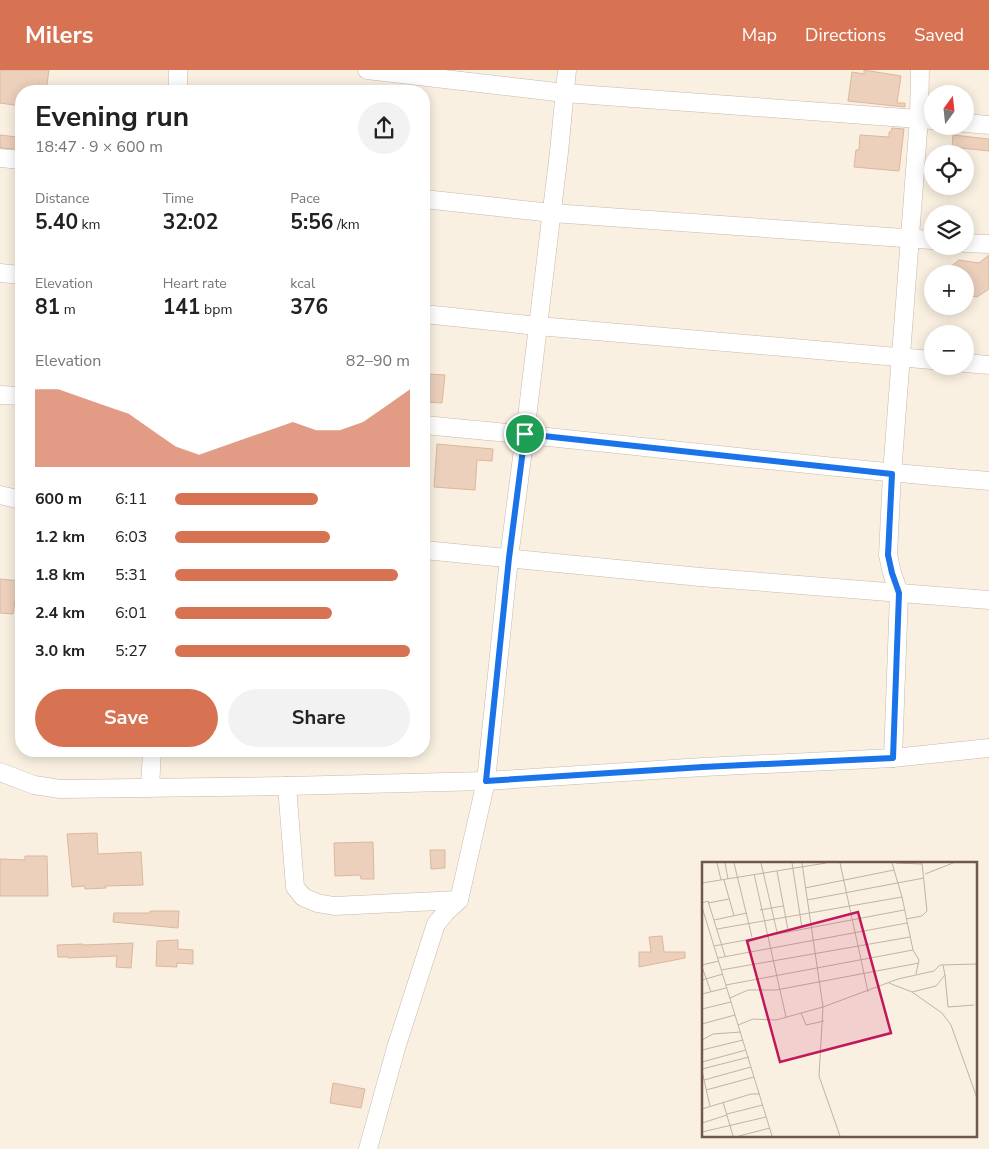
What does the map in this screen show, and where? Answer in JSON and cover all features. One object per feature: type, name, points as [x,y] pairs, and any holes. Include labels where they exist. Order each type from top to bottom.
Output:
[{"type":"street","points":[[178,70],[178,85]]},
{"type":"street","points":[[367,70],[484,77],[565,93],[924,119]]},
{"type":"street","points":[[368,1149],[396,1048],[436,924],[459,900],[486,781],[509,558],[560,152],[568,70]]},
{"type":"street","points":[[920,70],[924,103]]},
{"type":"street","points":[[974,124],[989,125]]},
{"type":"street","points":[[893,758],[899,593],[888,555],[892,474],[910,239],[924,134]]},
{"type":"street","points":[[0,158],[15,159]]},
{"type":"street","points":[[430,200],[552,214],[924,240]]},
{"type":"street","points":[[974,243],[989,244]]},
{"type":"street","points":[[0,273],[15,274]]},
{"type":"street","points":[[430,315],[538,326],[924,359]]},
{"type":"street","points":[[974,364],[989,365]]},
{"type":"street","points":[[0,395],[15,396]]},
{"type":"street","points":[[430,426],[892,474],[989,481]]},
{"type":"street","points":[[0,495],[15,499]]},
{"type":"street","points":[[430,551],[700,577],[989,600]]},
{"type":"street","points":[[0,772],[34,785],[60,789],[287,786],[486,781],[703,767],[893,758],[989,748]]},
{"type":"street","points":[[150,788],[152,757]]},
{"type":"street","points":[[287,786],[295,887],[303,897],[318,903],[334,906],[459,900]]},
{"type":"building","points":[[0,70],[49,70],[47,85],[15,85],[15,105],[0,103]]},
{"type":"building","points":[[864,70],[901,76],[897,103],[905,103],[905,107],[848,101],[852,72],[864,74]]},
{"type":"building","points":[[892,128],[904,129],[899,171],[854,167],[856,150],[859,150],[860,135],[889,137],[889,132],[891,132]]},
{"type":"building","points":[[0,135],[15,137],[15,149],[0,148]]},
{"type":"building","points":[[953,135],[989,139],[989,151],[974,149],[974,145],[952,145]]},
{"type":"building","points":[[989,255],[989,289],[977,297],[974,296],[974,265],[953,265],[959,260],[979,263]]},
{"type":"building","points":[[430,374],[445,375],[442,403],[430,402]]},
{"type":"building","points":[[437,444],[493,449],[492,461],[477,460],[475,490],[434,487]]},
{"type":"building","points":[[0,579],[15,580],[13,614],[0,613]]},
{"type":"building","points":[[97,833],[98,854],[141,852],[143,885],[105,886],[106,888],[85,889],[84,886],[72,887],[67,834]]},
{"type":"building","points":[[373,842],[374,879],[361,879],[360,875],[335,876],[334,843]]},
{"type":"building","points":[[430,850],[445,850],[445,868],[431,869]]},
{"type":"building","points":[[25,856],[47,856],[48,896],[0,896],[0,859],[25,860]]},
{"type":"building","points":[[150,911],[179,911],[178,928],[113,922],[114,913],[150,913]]},
{"type":"building","points":[[662,936],[664,952],[685,952],[685,958],[639,967],[639,952],[651,952],[649,937]]},
{"type":"building","points":[[178,940],[178,949],[193,950],[193,964],[177,963],[177,967],[156,966],[157,941]]},
{"type":"building","points":[[133,943],[131,968],[116,967],[117,956],[58,957],[57,945]]},
{"type":"building","points":[[333,1083],[365,1089],[361,1108],[330,1103]]},
{"type":"route","points":[[525,434],[892,474],[888,555],[899,593],[893,758],[703,767],[486,781],[509,558],[525,434]]}]
